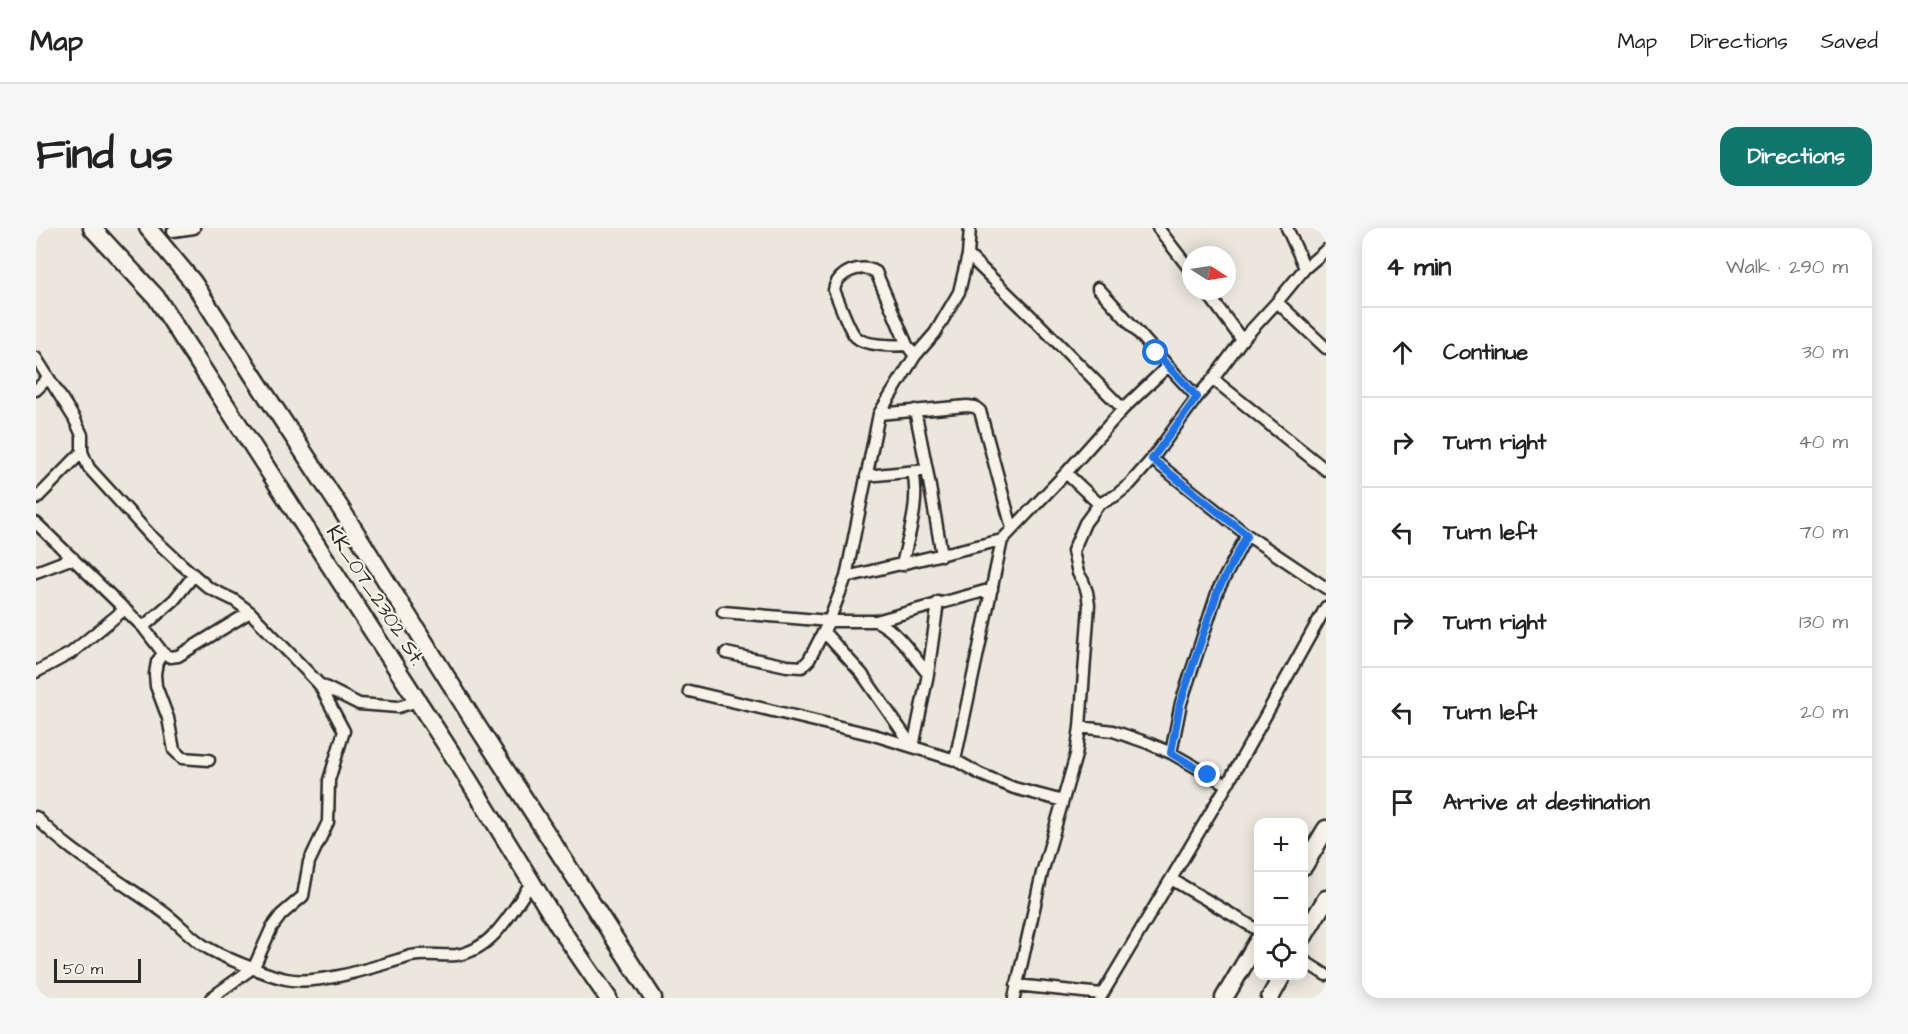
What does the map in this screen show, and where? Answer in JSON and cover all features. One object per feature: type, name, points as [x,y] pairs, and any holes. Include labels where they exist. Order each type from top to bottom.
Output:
[{"type":"main road","name":"KK_07_2302 St.","points":[[92,228],[156,297],[464,771],[558,925],[608,998]]},
{"type":"main road","name":"KK_07_2302 St.","points":[[163,231],[653,998]]},
{"type":"main road","points":[[1308,859],[1326,829]]},
{"type":"main road","points":[[1308,929],[1326,899]]},
{"type":"main road","points":[[1224,998],[1254,948]]},
{"type":"main road","points":[[1270,998],[1279,980]]},
{"type":"street","points":[[163,231],[194,228]]},
{"type":"street","points":[[726,653],[787,666],[802,667],[809,660],[830,621],[846,577],[879,414],[915,356],[935,333],[958,292],[968,255],[970,228]]},
{"type":"street","points":[[1158,228],[1182,259]]},
{"type":"street","points":[[1287,228],[1305,268]]},
{"type":"street","points":[[1014,998],[1042,873],[1076,755],[1089,605],[1073,551],[1084,523],[1099,504],[1115,496],[1130,484],[1152,459],[1242,339],[1305,268],[1326,250]]},
{"type":"street","points":[[968,255],[1123,409]]},
{"type":"street","points":[[906,345],[892,346],[864,341],[854,336],[834,290],[840,278],[862,268],[876,272],[906,345],[915,356]]},
{"type":"street","points":[[1098,288],[1134,326],[1167,367],[1197,397]]},
{"type":"street","points":[[1213,300],[1242,339]]},
{"type":"street","points":[[1277,302],[1326,348]]},
{"type":"street","points":[[36,358],[74,418],[81,435],[82,452],[89,468],[150,535],[209,588],[234,600],[250,612],[319,684],[344,731],[329,780],[328,822],[309,862],[303,896],[281,915],[272,927],[254,967],[211,998]]},
{"type":"street","points":[[955,760],[1002,540],[1123,409],[1167,367]]},
{"type":"street","points":[[36,390],[48,378]]},
{"type":"street","points":[[1213,379],[1326,470]]},
{"type":"street","points":[[879,414],[967,406],[975,407],[980,411],[1012,528]]},
{"type":"street","points":[[915,410],[942,555]]},
{"type":"street","points":[[36,499],[82,452]]},
{"type":"street","points":[[1152,459],[1247,535],[1326,588]]},
{"type":"street","points":[[866,476],[927,470]]},
{"type":"street","points":[[902,565],[915,505],[914,471]]},
{"type":"street","points":[[1066,473],[1099,504]]},
{"type":"street","points":[[36,523],[143,627],[163,653],[170,657],[178,656],[250,612]]},
{"type":"street","points":[[1171,753],[1180,704],[1218,590],[1247,535]]},
{"type":"street","points":[[846,577],[1002,540]]},
{"type":"street","points":[[36,573],[73,558]]},
{"type":"street","points":[[143,627],[174,600],[194,574]]},
{"type":"street","points":[[723,612],[830,621],[876,621],[938,602],[992,589]]},
{"type":"street","points":[[913,747],[928,674],[938,602]]},
{"type":"street","points":[[1016,985],[1101,996],[1227,785],[1326,607]]},
{"type":"street","points":[[36,672],[70,653],[125,609]]},
{"type":"street","points":[[876,621],[897,635],[928,674]]},
{"type":"street","points":[[824,632],[862,674],[913,747]]},
{"type":"street","points":[[163,653],[157,662],[156,686],[168,718],[174,750],[182,758],[209,760]]},
{"type":"street","points":[[319,684],[359,704],[398,707],[418,701]]},
{"type":"street","points":[[689,691],[843,726],[955,760],[980,774],[1014,788],[1063,801]]},
{"type":"street","points":[[1080,727],[1113,731],[1148,743],[1171,753],[1227,785]]},
{"type":"street","points":[[36,817],[59,839],[170,917],[205,947],[285,979],[304,981],[326,978],[414,956],[470,953],[486,942],[532,882]]},
{"type":"street","points":[[1171,879],[1254,928]]},
{"type":"street","points":[[1308,964],[1326,975]]},
{"type":"route","points":[[1156,353],[1197,397],[1152,459],[1247,535],[1218,590],[1197,650],[1180,704],[1171,753],[1208,775]]}]
